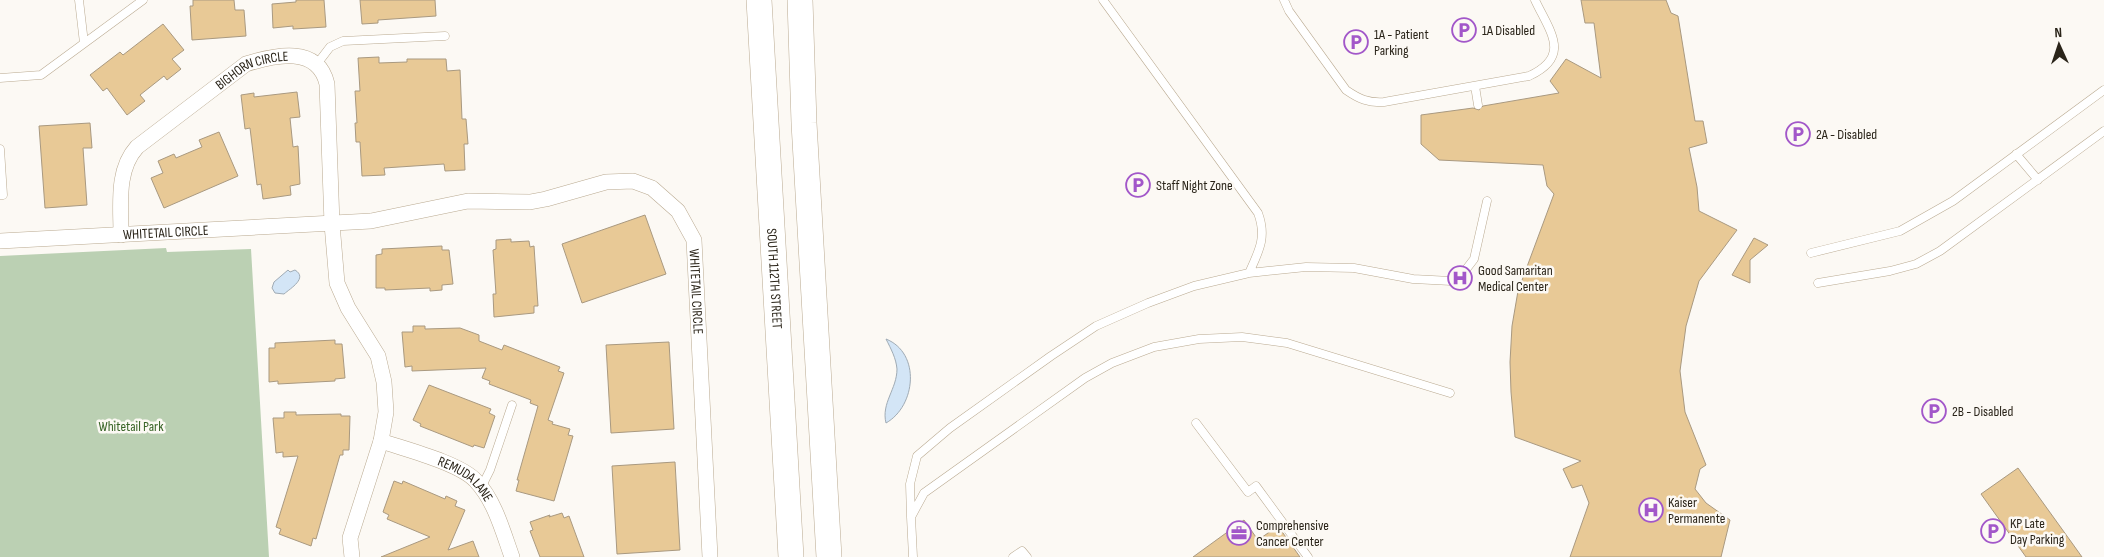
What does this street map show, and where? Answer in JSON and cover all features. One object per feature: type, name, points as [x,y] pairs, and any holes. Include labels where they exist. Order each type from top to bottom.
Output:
[{"type":"main road","name":"SOUTH 112TH STREET","points":[[759,0],[791,557]]},
{"type":"main road","points":[[800,0],[804,123],[829,557]]},
{"type":"street","name":"BIGHORN CIRCLE","points":[[121,234],[122,173],[131,153],[137,146],[246,64],[262,59],[287,56],[303,56],[317,64]]},
{"type":"street","points":[[317,64],[326,77],[327,84],[332,224],[337,283],[348,308],[378,356],[384,382],[386,412],[380,441],[350,538],[352,557]]},
{"type":"street","name":"WHITETAIL CIRCLE","points":[[0,241],[372,221],[468,201],[530,202],[606,182],[633,181],[652,188],[678,211],[694,240],[710,557]]},
{"type":"street","name":"REMUDA LANE","points":[[380,441],[444,462],[476,480],[492,506],[512,557]]},
{"type":"lane","points":[[79,0],[84,43]]},
{"type":"lane","points":[[0,78],[41,75],[143,0]]},
{"type":"lane","points":[[1103,0],[1258,213],[1262,225],[1262,238],[1249,273]]},
{"type":"lane","points":[[1284,0],[1289,11],[1346,90],[1358,99],[1370,103],[1529,76],[1542,70],[1550,62],[1555,52],[1555,43],[1535,0]]},
{"type":"lane","points":[[317,64],[330,47],[343,41],[445,36]]},
{"type":"lane","points":[[1475,86],[1478,105]]},
{"type":"lane","points":[[1811,253],[1900,232],[1953,201],[2104,90]]},
{"type":"lane","points":[[1818,283],[1890,271],[1916,264],[1940,251],[2104,131]]},
{"type":"lane","points":[[0,149],[3,195],[0,195]]},
{"type":"lane","points":[[2016,154],[2038,180]]},
{"type":"lane","points":[[913,557],[910,484],[917,456],[966,416],[1050,356],[1096,326],[1148,303],[1194,286],[1249,273],[1306,267],[1354,268],[1413,279],[1451,280],[1464,272],[1474,260],[1486,201]]},
{"type":"lane","points":[[911,517],[924,493],[1077,383],[1112,363],[1154,347],[1200,339],[1242,337],[1287,343],[1450,393]]},
{"type":"lane","points":[[481,488],[490,470],[512,406]]},
{"type":"lane","points":[[1196,422],[1248,492],[1256,486],[1308,557]]},
{"type":"lane","points":[[1013,557],[1022,551],[1027,557]]},
{"type":"green space","name":"Whitetail Park","points":[[166,248],[167,252],[251,249],[269,557],[0,557],[0,256]]},
{"type":"water","points":[[288,270],[290,272],[295,270],[299,273],[299,280],[284,294],[275,293],[272,288],[274,282]]},
{"type":"water","points":[[886,339],[897,346],[905,356],[909,367],[910,380],[904,405],[886,423],[887,402],[895,383],[897,369]]},
{"type":"building","points":[[193,0],[234,0],[235,10],[244,10],[246,36],[192,40],[190,6],[193,6]]},
{"type":"building","points":[[296,0],[324,0],[326,27],[293,29],[293,26],[273,28],[272,4],[296,2]]},
{"type":"building","points":[[360,0],[435,0],[436,16],[378,20],[378,23],[362,24]]},
{"type":"building","name":"Good Samaritan Medical Center","points":[[1581,0],[1666,0],[1671,13],[1678,16],[1695,121],[1703,121],[1707,143],[1689,148],[1697,187],[1699,211],[1737,230],[1699,281],[1686,326],[1680,371],[1685,412],[1706,465],[1700,469],[1695,489],[1706,503],[1730,520],[1721,557],[1570,557],[1589,503],[1582,485],[1572,488],[1563,469],[1581,461],[1515,437],[1511,392],[1512,326],[1518,291],[1554,194],[1547,186],[1543,165],[1439,160],[1421,144],[1421,115],[1473,108],[1479,110],[1483,106],[1559,93],[1550,81],[1566,59],[1601,78],[1594,23],[1585,23]]},
{"type":"building","points":[[163,24],[184,50],[172,59],[181,69],[167,80],[164,76],[140,95],[145,101],[127,115],[107,88],[103,91],[90,75],[120,52],[123,55]]},
{"type":"building","points":[[379,57],[379,63],[407,62],[407,59],[446,59],[447,71],[460,70],[462,119],[466,119],[468,144],[464,144],[465,170],[445,171],[444,164],[384,168],[385,175],[362,176],[360,142],[356,142],[355,123],[357,123],[355,91],[360,91],[358,58]]},
{"type":"building","points":[[297,92],[300,117],[290,118],[293,147],[298,146],[300,184],[290,186],[291,195],[263,199],[261,184],[257,185],[250,128],[245,129],[241,95],[254,93],[254,97]]},
{"type":"building","points":[[90,123],[92,148],[83,148],[87,205],[45,208],[39,126]]},
{"type":"building","points":[[219,132],[238,176],[164,208],[151,178],[163,173],[158,161],[174,154],[176,158],[202,147],[199,140]]},
{"type":"building","points":[[645,215],[666,274],[582,303],[562,244]]},
{"type":"building","points":[[1754,238],[1768,245],[1750,260],[1750,283],[1732,275]]},
{"type":"building","points":[[511,239],[511,242],[529,241],[530,247],[534,246],[538,306],[534,306],[534,313],[494,317],[493,294],[496,294],[493,250],[496,249],[496,240]]},
{"type":"building","points":[[442,246],[442,250],[449,250],[453,284],[442,285],[442,290],[430,291],[430,288],[385,290],[385,288],[376,288],[376,255],[382,254],[382,249]]},
{"type":"building","points":[[413,326],[425,326],[425,329],[460,328],[479,335],[479,341],[502,350],[504,345],[560,367],[558,371],[564,373],[548,420],[553,422],[552,424],[570,429],[568,435],[573,436],[554,501],[516,491],[519,480],[517,480],[538,406],[530,403],[531,400],[489,384],[490,381],[482,378],[486,368],[412,371],[412,366],[405,367],[402,332],[413,332]]},
{"type":"building","points":[[335,340],[335,344],[342,344],[345,378],[335,379],[335,381],[278,384],[278,381],[269,382],[269,348],[275,348],[275,343]]},
{"type":"building","points":[[669,342],[674,429],[611,433],[606,345]]},
{"type":"building","points":[[429,385],[491,409],[489,413],[495,416],[484,448],[474,445],[473,447],[420,426],[421,424],[413,420]]},
{"type":"building","points":[[284,412],[296,412],[296,415],[341,414],[341,416],[350,416],[349,450],[343,450],[343,455],[340,455],[316,539],[313,538],[311,546],[279,534],[281,529],[276,527],[298,456],[283,457],[283,452],[276,453],[273,418],[284,418]]},
{"type":"building","points":[[675,462],[680,550],[617,554],[612,466]]},
{"type":"building","points":[[2018,468],[2082,557],[2026,557],[1981,494]]},
{"type":"building","points":[[394,481],[402,484],[403,481],[445,499],[446,496],[457,501],[455,506],[465,510],[448,550],[473,541],[479,557],[381,557],[430,537],[387,519],[389,515],[383,512]]},
{"type":"building","points":[[562,513],[564,518],[569,516],[584,557],[540,557],[530,531],[533,530],[530,522]]},
{"type":"building","name":"Comprehensive Cancer Center","points":[[1244,520],[1258,540],[1278,526],[1300,557],[1193,557]]},
{"type":"place","name":"1A Disabled","points":[[1464,30]]},
{"type":"place","name":"1A - Patient Parking","points":[[1356,42]]},
{"type":"place","name":"2A - Disabled","points":[[1798,134]]},
{"type":"place","name":"Staff Night Zone","points":[[1138,185]]},
{"type":"place","name":"Good Samaritan Medical Center","points":[[1460,278]]},
{"type":"place","name":"2B - Disabled","points":[[1934,411]]},
{"type":"place","name":"Kaiser Permanente","points":[[1651,510]]},
{"type":"place","name":"KP Late Day Parking","points":[[1993,531]]},
{"type":"place","name":"Comprehensive Cancer Center","points":[[1239,533]]}]
